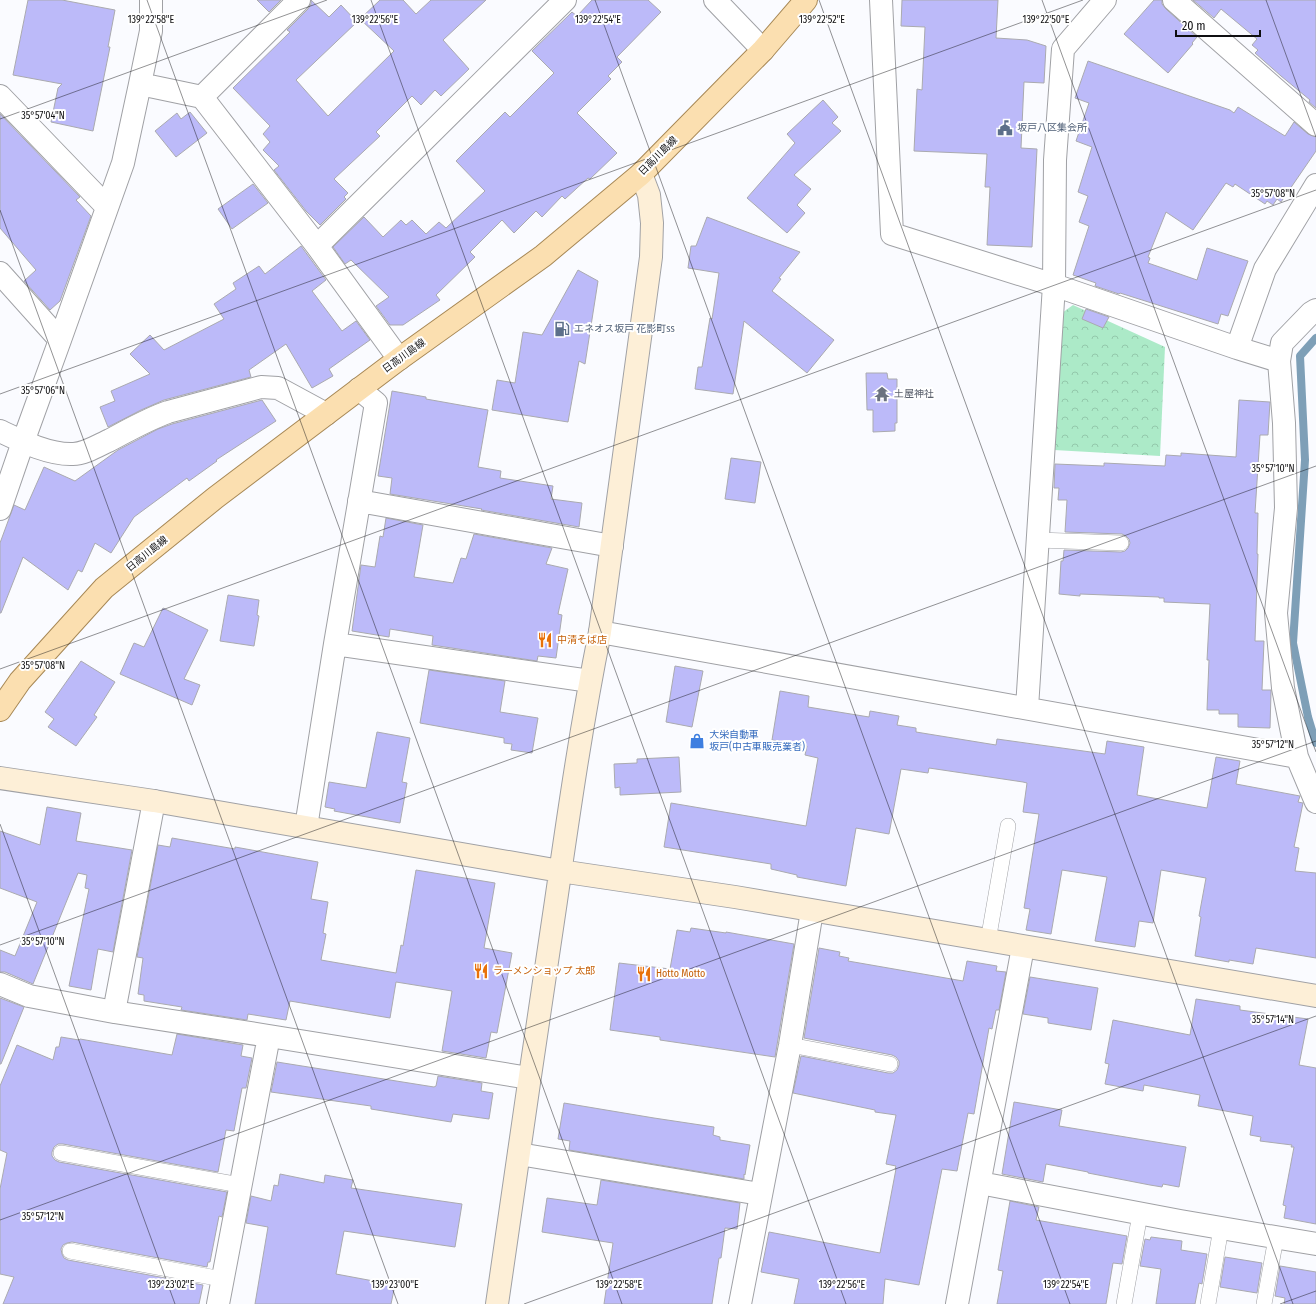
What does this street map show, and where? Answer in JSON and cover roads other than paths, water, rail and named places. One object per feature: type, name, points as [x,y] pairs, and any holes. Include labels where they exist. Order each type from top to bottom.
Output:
[{"type":"main road","name":"日高川島線","points":[[0,710],[20,681],[104,588],[215,498],[399,358],[543,256],[641,174],[763,50],[806,0]]},
{"type":"street","points":[[0,508],[123,163],[151,31],[151,0]]},
{"type":"street","points":[[202,97],[299,0]]},
{"type":"street","points":[[317,246],[565,0]]},
{"type":"street","points":[[715,0],[763,50]]},
{"type":"street","points":[[881,0],[892,234],[1054,285],[1236,348],[1279,361]]},
{"type":"street","points":[[1027,708],[1054,285],[1055,160],[1062,49],[1105,0]]},
{"type":"street","points":[[1174,0],[1316,125]]},
{"type":"street","points":[[140,84],[202,97],[317,246],[399,358]]},
{"type":"street","points":[[0,96],[106,208]]},
{"type":"street","points":[[497,1304],[560,871],[590,681],[600,632],[651,257],[651,216],[649,195],[641,174]]},
{"type":"street","points":[[1236,348],[1265,269],[1316,185]]},
{"type":"street","points":[[0,273],[60,340]]},
{"type":"street","points":[[1316,310],[1282,343],[1279,361],[1284,423],[1286,508],[1276,613],[1283,688],[1297,757],[1316,802]]},
{"type":"street","points":[[0,431],[23,442],[53,452],[74,454],[92,448],[168,412],[260,387],[278,388],[326,414]]},
{"type":"street","points":[[306,827],[376,403],[359,389]]},
{"type":"street","points":[[359,501],[612,546]]},
{"type":"street","points":[[600,632],[1297,757]]},
{"type":"street","points":[[335,644],[590,681]]},
{"type":"street","points":[[0,778],[154,801],[560,871],[727,896],[1316,996]]},
{"type":"street","points":[[114,1012],[154,801]]},
{"type":"street","points":[[740,1304],[760,1194],[790,1045],[812,911]]},
{"type":"street","points":[[957,1304],[1023,947]]},
{"type":"street","points":[[0,984],[29,996],[114,1012],[529,1078]]},
{"type":"street","points":[[218,1304],[269,1036]]},
{"type":"street","points":[[518,1154],[760,1194]]},
{"type":"street","points":[[980,1183],[1140,1214],[1316,1244]]},
{"type":"lane","points":[[1038,540],[1121,544]]},
{"type":"lane","points":[[988,940],[1008,826]]},
{"type":"lane","points":[[790,1045],[890,1064]]},
{"type":"lane","points":[[61,1153],[240,1185]]},
{"type":"lane","points":[[1124,1304],[1140,1214]]},
{"type":"lane","points":[[1208,1304],[1221,1228]]},
{"type":"lane","points":[[1264,1304],[1276,1238]]},
{"type":"lane","points":[[70,1251],[222,1279]]},
{"type":"waterway","points":[[1316,338],[1300,356],[1305,460],[1293,643],[1308,717],[1316,743]]},
{"type":"place","name":"坂戸八区集会所","points":[[1005,128]]},
{"type":"place","name":"エネオス坂戸 花影町ss","points":[[562,329]]},
{"type":"place","name":"土屋神社","points":[[882,394]]},
{"type":"place","name":"中清そば店","points":[[545,640]]},
{"type":"place","name":"大栄自動車 坂戸(中古車販売業者)","points":[[697,741]]},
{"type":"place","name":"ラーメンショップ 太郎","points":[[481,971]]},
{"type":"place","name":"Hotto Motto","points":[[644,974]]}]
